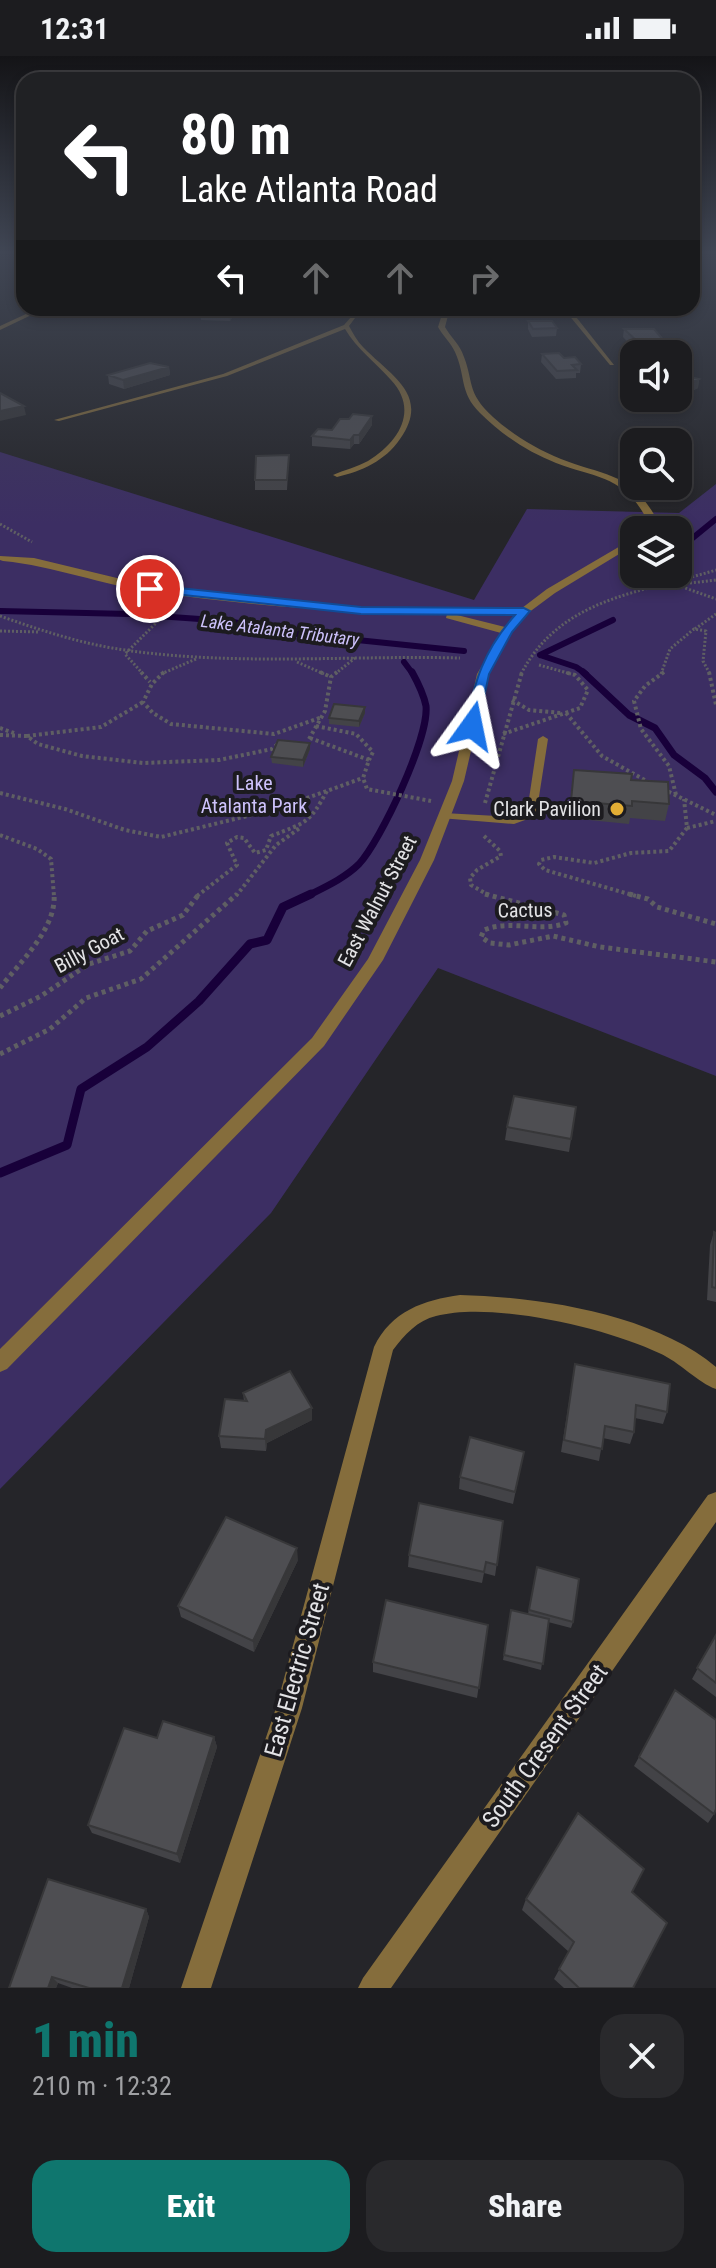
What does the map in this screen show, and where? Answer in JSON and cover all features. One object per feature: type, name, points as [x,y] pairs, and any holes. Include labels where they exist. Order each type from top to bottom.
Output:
[{"type":"street","points":[[452,343],[458,350],[472,400],[519,441],[559,461],[608,476],[635,489],[650,516]]},
{"type":"street","points":[[595,343],[612,364]]},
{"type":"street","name":"East Walnut Street","points":[[0,1363],[318,1042],[375,960],[427,860],[458,781],[483,674],[507,631],[524,611],[551,591],[620,549]]},
{"type":"street","points":[[1,556],[150,589],[308,606],[413,611],[524,611]]},
{"type":"street","points":[[413,611],[463,618],[507,631]]},
{"type":"street","name":"East Electric Street","points":[[196,1988],[289,1708],[384,1347],[408,1319],[435,1307],[463,1303],[494,1304],[591,1323],[648,1340],[686,1356],[716,1380]]},
{"type":"street","name":"South Cresent Street","points":[[373,1988],[417,1921],[700,1530],[716,1503]]},
{"type":"lane","points":[[57,420],[225,375],[304,343]]},
{"type":"lane","points":[[337,475],[361,469],[378,458],[397,439],[409,410],[407,396],[396,378],[357,343]]},
{"type":"lane","points":[[444,816],[514,821],[532,814],[543,739]]},
{"type":"path","points":[[692,578],[716,570]]},
{"type":"path","points":[[692,582],[716,580]]},
{"type":"path","points":[[485,803],[525,661],[546,633],[561,621],[608,600],[658,588]]},
{"type":"path","points":[[686,588],[716,599]]},
{"type":"path","points":[[150,682],[125,654],[165,611]]},
{"type":"path","points":[[676,795],[669,765],[647,742],[636,724],[634,701],[645,686],[664,672],[670,649],[716,614]]},
{"type":"path","points":[[0,616],[46,632],[128,650],[200,657],[284,660],[460,658]]},
{"type":"path","points":[[694,629],[706,631],[703,661],[713,675],[716,705]]},
{"type":"path","points":[[0,631],[46,632]]},
{"type":"path","points":[[0,735],[27,736],[101,727],[143,702],[150,682],[173,667],[200,657]]},
{"type":"path","points":[[331,677],[356,657]]},
{"type":"path","points":[[284,660],[306,664],[331,677]]},
{"type":"path","points":[[512,700],[529,710],[566,713],[580,708],[588,690],[575,675],[539,665]]},
{"type":"path","points":[[305,745],[322,717],[331,688],[331,677]]},
{"type":"path","points":[[143,702],[153,713],[171,724],[274,734],[322,717]]},
{"type":"path","points":[[566,713],[594,752],[608,763],[684,799],[716,818]]},
{"type":"path","points":[[316,726],[359,734],[368,741],[373,752],[363,778],[367,789],[421,800]]},
{"type":"path","points":[[0,728],[27,736],[57,751],[143,763],[219,760],[272,749],[282,744],[274,734]]},
{"type":"path","points":[[310,738],[369,760]]},
{"type":"path","points":[[0,793],[65,809],[125,830],[161,837],[276,809],[363,778]]},
{"type":"path","name":"Billy Goat","points":[[0,1054],[50,1029],[86,998],[141,979],[232,900],[276,845],[313,817],[328,789]]},
{"type":"path","points":[[684,799],[687,828]]},
{"type":"path","name":"Cactus","points":[[473,818],[501,856],[477,870],[470,878],[471,885],[491,896],[553,910],[564,915],[566,923],[545,927],[494,924],[484,930],[481,937],[490,943],[509,945],[553,936],[600,947],[716,962]]},
{"type":"path","points":[[716,818],[687,828],[669,851],[631,853],[594,863],[554,857],[541,860],[539,864],[545,870],[648,899],[657,907],[716,924]]},
{"type":"path","name":"Billy Goat","points":[[0,1016],[41,996],[89,964],[130,951],[147,931],[183,915],[202,889],[237,865],[227,848],[231,840],[244,838],[255,853],[260,852],[271,843],[271,836],[306,823]]},
{"type":"path","name":"Billy Goat","points":[[0,835],[37,849],[51,859],[55,906],[44,930],[0,988]]},
{"type":"green space","name":"Lake Atalanta Park","points":[[0,452],[474,600],[527,509],[679,513],[716,484],[716,1076],[438,968],[271,1213],[0,1489]]},
{"type":"building","points":[[559,353],[564,358],[575,357],[581,364],[572,365],[577,370],[557,371],[542,354]]},
{"type":"building","points":[[150,363],[169,367],[123,380],[108,375]]},
{"type":"building","points":[[0,393],[24,406],[0,411]]},
{"type":"building","points":[[353,414],[372,416],[359,435],[354,435],[350,440],[312,436],[318,429],[332,430],[340,419],[349,419]]},
{"type":"building","points":[[289,455],[287,480],[255,480],[256,456]]},
{"type":"building","points":[[334,704],[365,707],[359,721],[329,718]]},
{"type":"building","points":[[278,740],[310,743],[303,760],[271,757]]},
{"type":"building","points":[[574,770],[632,774],[631,780],[668,782],[669,804],[632,801],[632,806],[571,801]]},
{"type":"building","points":[[514,1096],[576,1107],[571,1139],[507,1127]]},
{"type":"building","points":[[716,1233],[716,1288],[712,1287]]},
{"type":"building","points":[[575,1364],[670,1384],[667,1412],[636,1405],[634,1432],[605,1426],[602,1449],[564,1440]]},
{"type":"building","points":[[290,1371],[312,1408],[266,1430],[265,1439],[219,1436],[225,1399],[247,1401],[243,1393]]},
{"type":"building","points":[[470,1437],[524,1452],[515,1492],[460,1477]]},
{"type":"building","points":[[419,1503],[503,1521],[497,1565],[486,1562],[484,1572],[409,1555]]},
{"type":"building","points":[[226,1517],[297,1548],[253,1641],[178,1606]]},
{"type":"building","points":[[537,1567],[579,1579],[573,1622],[529,1610]]},
{"type":"building","points":[[386,1600],[488,1625],[479,1688],[373,1662]]},
{"type":"building","points":[[511,1610],[549,1619],[543,1664],[504,1655]]},
{"type":"building","points":[[716,1635],[716,1683],[697,1668]]},
{"type":"building","points":[[675,1690],[716,1720],[714,1814],[639,1757]]},
{"type":"building","points":[[163,1721],[214,1737],[177,1854],[88,1825],[124,1728],[157,1738]]},
{"type":"building","points":[[578,1813],[644,1869],[632,1892],[667,1923],[633,1988],[579,1988],[559,1969],[574,1942],[526,1899]]},
{"type":"building","points":[[48,1879],[146,1909],[122,1988],[89,1988],[52,1977],[48,1988],[9,1988]]},
{"type":"waterway","points":[[692,539],[716,519]]},
{"type":"waterway","name":"Lake Atalanta Tributary","points":[[0,611],[129,614],[228,621],[289,633],[464,651]]},
{"type":"waterway","points":[[586,674],[576,667],[540,655],[613,620]]},
{"type":"waterway","points":[[404,662],[413,674]]},
{"type":"waterway","name":"Lake Atalanta Tributary","points":[[583,672],[629,715],[655,728],[674,755],[705,778],[716,792]]},
{"type":"waterway","points":[[309,895],[341,878],[359,864],[379,834],[402,788],[425,721],[425,702],[413,674]]},
{"type":"waterway","points":[[0,1173],[67,1145],[81,1089],[147,1047],[199,1001],[250,944],[267,940],[283,907],[309,895]]},
{"type":"place","name":"Clark Pavilion","points":[[617,809]]},
{"type":"route","points":[[150,589],[361,610],[524,611],[507,631],[483,674],[472,726]]}]
